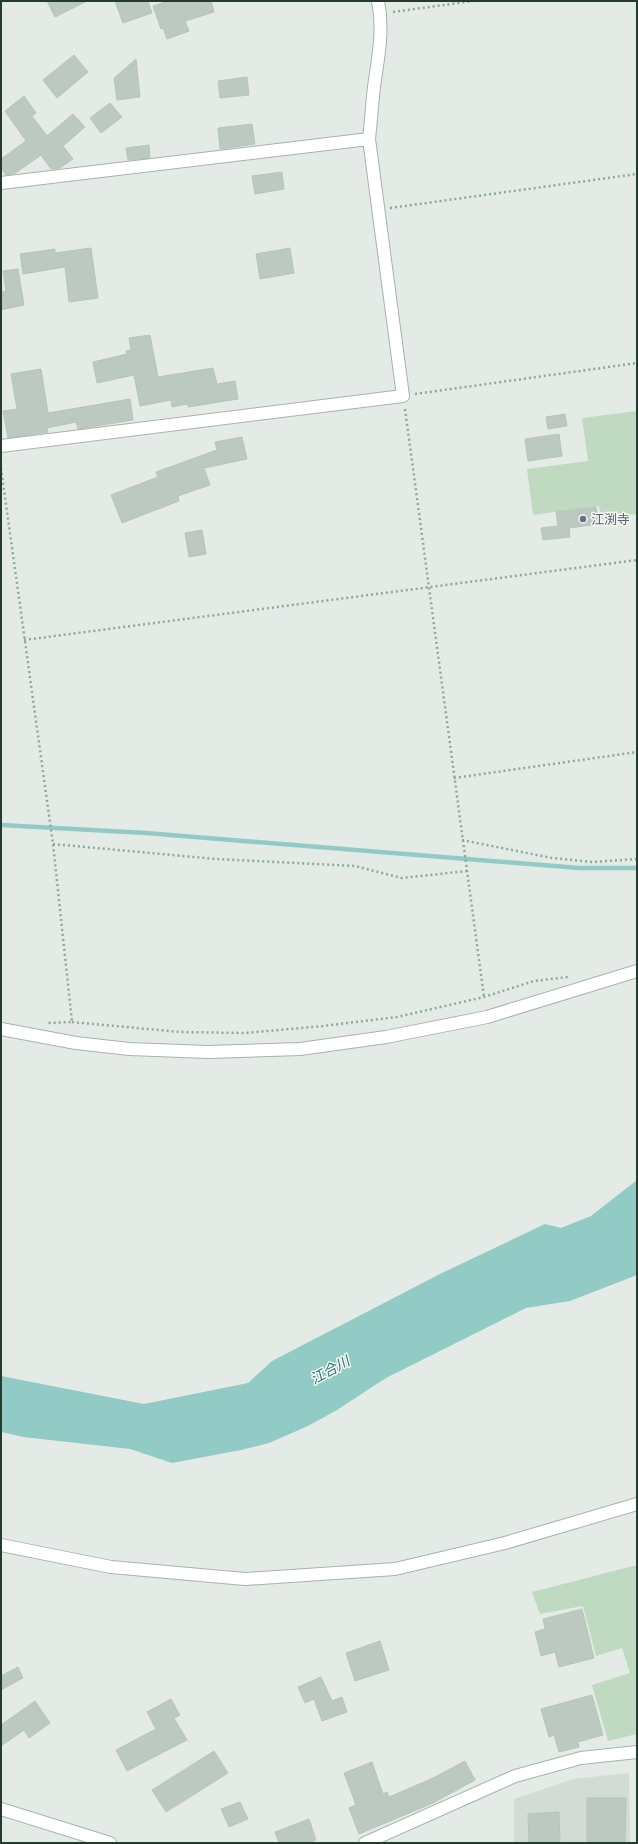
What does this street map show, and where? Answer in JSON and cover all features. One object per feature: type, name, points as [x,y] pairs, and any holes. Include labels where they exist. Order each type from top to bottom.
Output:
[{"type":"street","points":[[1,446],[403,396],[369,140],[372,102],[381,37],[381,14],[378,1]]},
{"type":"street","points":[[1,183],[369,140]]},
{"type":"street","points":[[1,1029],[76,1043],[129,1049],[208,1052],[300,1049],[386,1037],[487,1017],[637,971]]},
{"type":"street","points":[[1,1545],[111,1567],[245,1579],[261,1578],[395,1569],[505,1543],[637,1504]]},
{"type":"street","points":[[365,1843],[515,1776],[581,1758],[637,1752]]},
{"type":"street","points":[[1,1809],[110,1843]]},
{"type":"path","points":[[381,14],[473,1]]},
{"type":"path","points":[[379,210],[637,174]]},
{"type":"path","points":[[484,997],[403,396],[637,364]]},
{"type":"path","points":[[1,468],[53,844],[72,1022]]},
{"type":"path","points":[[24,640],[637,560]]},
{"type":"path","points":[[454,778],[637,752]]},
{"type":"path","points":[[462,840],[552,858],[593,862],[637,859]]},
{"type":"path","points":[[53,844],[215,859],[355,866],[402,878],[467,871]]},
{"type":"path","points":[[43,1024],[72,1022],[180,1032],[245,1033],[396,1017],[484,997],[534,981],[570,977]]},
{"type":"shaded area","points":[[629,1773],[630,1843],[514,1843],[514,1799],[573,1779]]},
{"type":"green space","points":[[637,411],[637,514],[601,519],[599,506],[533,515],[527,469],[588,461],[582,418]]},
{"type":"green space","points":[[637,1565],[637,1734],[608,1741],[592,1685],[630,1673],[622,1648],[596,1656],[583,1606],[540,1614],[532,1592]]},
{"type":"water","name":"江合川","points":[[637,1180],[637,1275],[570,1301],[526,1308],[386,1378],[337,1410],[308,1426],[269,1443],[241,1450],[172,1463],[130,1449],[23,1437],[1,1432],[1,1376],[144,1404],[248,1383],[272,1361],[442,1273],[545,1224],[561,1228],[591,1216]]},
{"type":"building","points":[[47,1],[87,1],[55,17]]},
{"type":"building","points":[[115,1],[148,1],[152,13],[123,23]]},
{"type":"building","points":[[168,1],[211,1],[214,12],[185,21],[189,31],[167,39],[163,28],[161,29],[153,6]]},
{"type":"building","points":[[74,55],[88,72],[57,98],[43,80]]},
{"type":"building","points":[[136,59],[140,97],[117,100],[114,78]]},
{"type":"building","points":[[247,77],[249,95],[220,98],[218,81]]},
{"type":"building","points":[[24,96],[36,113],[32,116],[47,136],[73,114],[85,127],[63,146],[73,159],[60,168],[51,169],[41,155],[14,174],[6,175],[1,168],[1,159],[26,141],[5,111]]},
{"type":"building","points":[[110,103],[122,117],[101,133],[90,118]]},
{"type":"building","points":[[252,124],[255,144],[220,149],[218,128]]},
{"type":"building","points":[[149,145],[150,158],[128,160],[126,148]]},
{"type":"building","points":[[282,172],[284,189],[255,194],[252,176]]},
{"type":"building","points":[[91,248],[98,298],[69,302],[65,267],[23,274],[20,254],[55,249],[55,253]]},
{"type":"building","points":[[290,248],[294,273],[260,279],[256,254]]},
{"type":"building","points":[[18,269],[24,305],[1,310],[1,292],[6,291],[3,271]]},
{"type":"building","points":[[150,335],[158,377],[213,368],[217,384],[235,381],[238,399],[188,407],[188,404],[172,407],[171,400],[140,406],[134,375],[97,383],[93,362],[127,354],[126,351],[131,350],[129,338]]},
{"type":"building","points":[[41,369],[48,413],[130,399],[133,420],[78,429],[76,422],[47,428],[48,432],[8,438],[3,411],[17,409],[11,374]]},
{"type":"building","points":[[565,414],[567,426],[548,429],[546,417]]},
{"type":"building","points":[[559,434],[562,456],[528,461],[525,439]]},
{"type":"building","points":[[242,437],[247,459],[204,468],[210,485],[178,496],[179,501],[122,523],[111,495],[158,477],[156,472],[217,450],[215,442]]},
{"type":"building","points":[[596,507],[599,524],[569,528],[570,537],[543,540],[541,528],[558,526],[556,512]]},
{"type":"building","points":[[202,530],[206,554],[189,557],[185,533]]},
{"type":"building","points":[[582,1609],[594,1658],[559,1667],[555,1652],[541,1656],[535,1632],[545,1629],[543,1619]]},
{"type":"building","points":[[380,1641],[389,1670],[355,1681],[346,1653]]},
{"type":"building","points":[[18,1667],[23,1678],[1,1690],[1,1676]]},
{"type":"building","points":[[321,1677],[332,1701],[342,1697],[347,1712],[322,1721],[314,1699],[305,1703],[298,1687]]},
{"type":"building","points":[[592,1695],[603,1735],[578,1742],[579,1747],[559,1752],[554,1735],[549,1737],[541,1709]]},
{"type":"building","points":[[171,1699],[180,1715],[174,1718],[187,1740],[127,1771],[116,1750],[156,1729],[147,1712]]},
{"type":"building","points":[[35,1701],[50,1723],[29,1738],[24,1730],[1,1746],[1,1725]]},
{"type":"building","points":[[214,1751],[228,1773],[166,1812],[152,1790]]},
{"type":"building","points":[[465,1761],[475,1780],[433,1803],[359,1834],[349,1808],[356,1805],[344,1773],[372,1762],[383,1794],[387,1792],[389,1797],[431,1779]]},
{"type":"building","points":[[587,1798],[626,1798],[625,1843],[587,1843]]},
{"type":"building","points":[[240,1802],[248,1819],[229,1827],[221,1809]]},
{"type":"building","points":[[559,1812],[560,1843],[529,1843],[528,1814]]},
{"type":"building","points":[[309,1819],[316,1840],[308,1843],[279,1843],[275,1832]]},
{"type":"waterway","points":[[1,825],[146,833],[579,868],[637,868]]},
{"type":"place","name":"江渕寺","points":[[583,519]]}]
